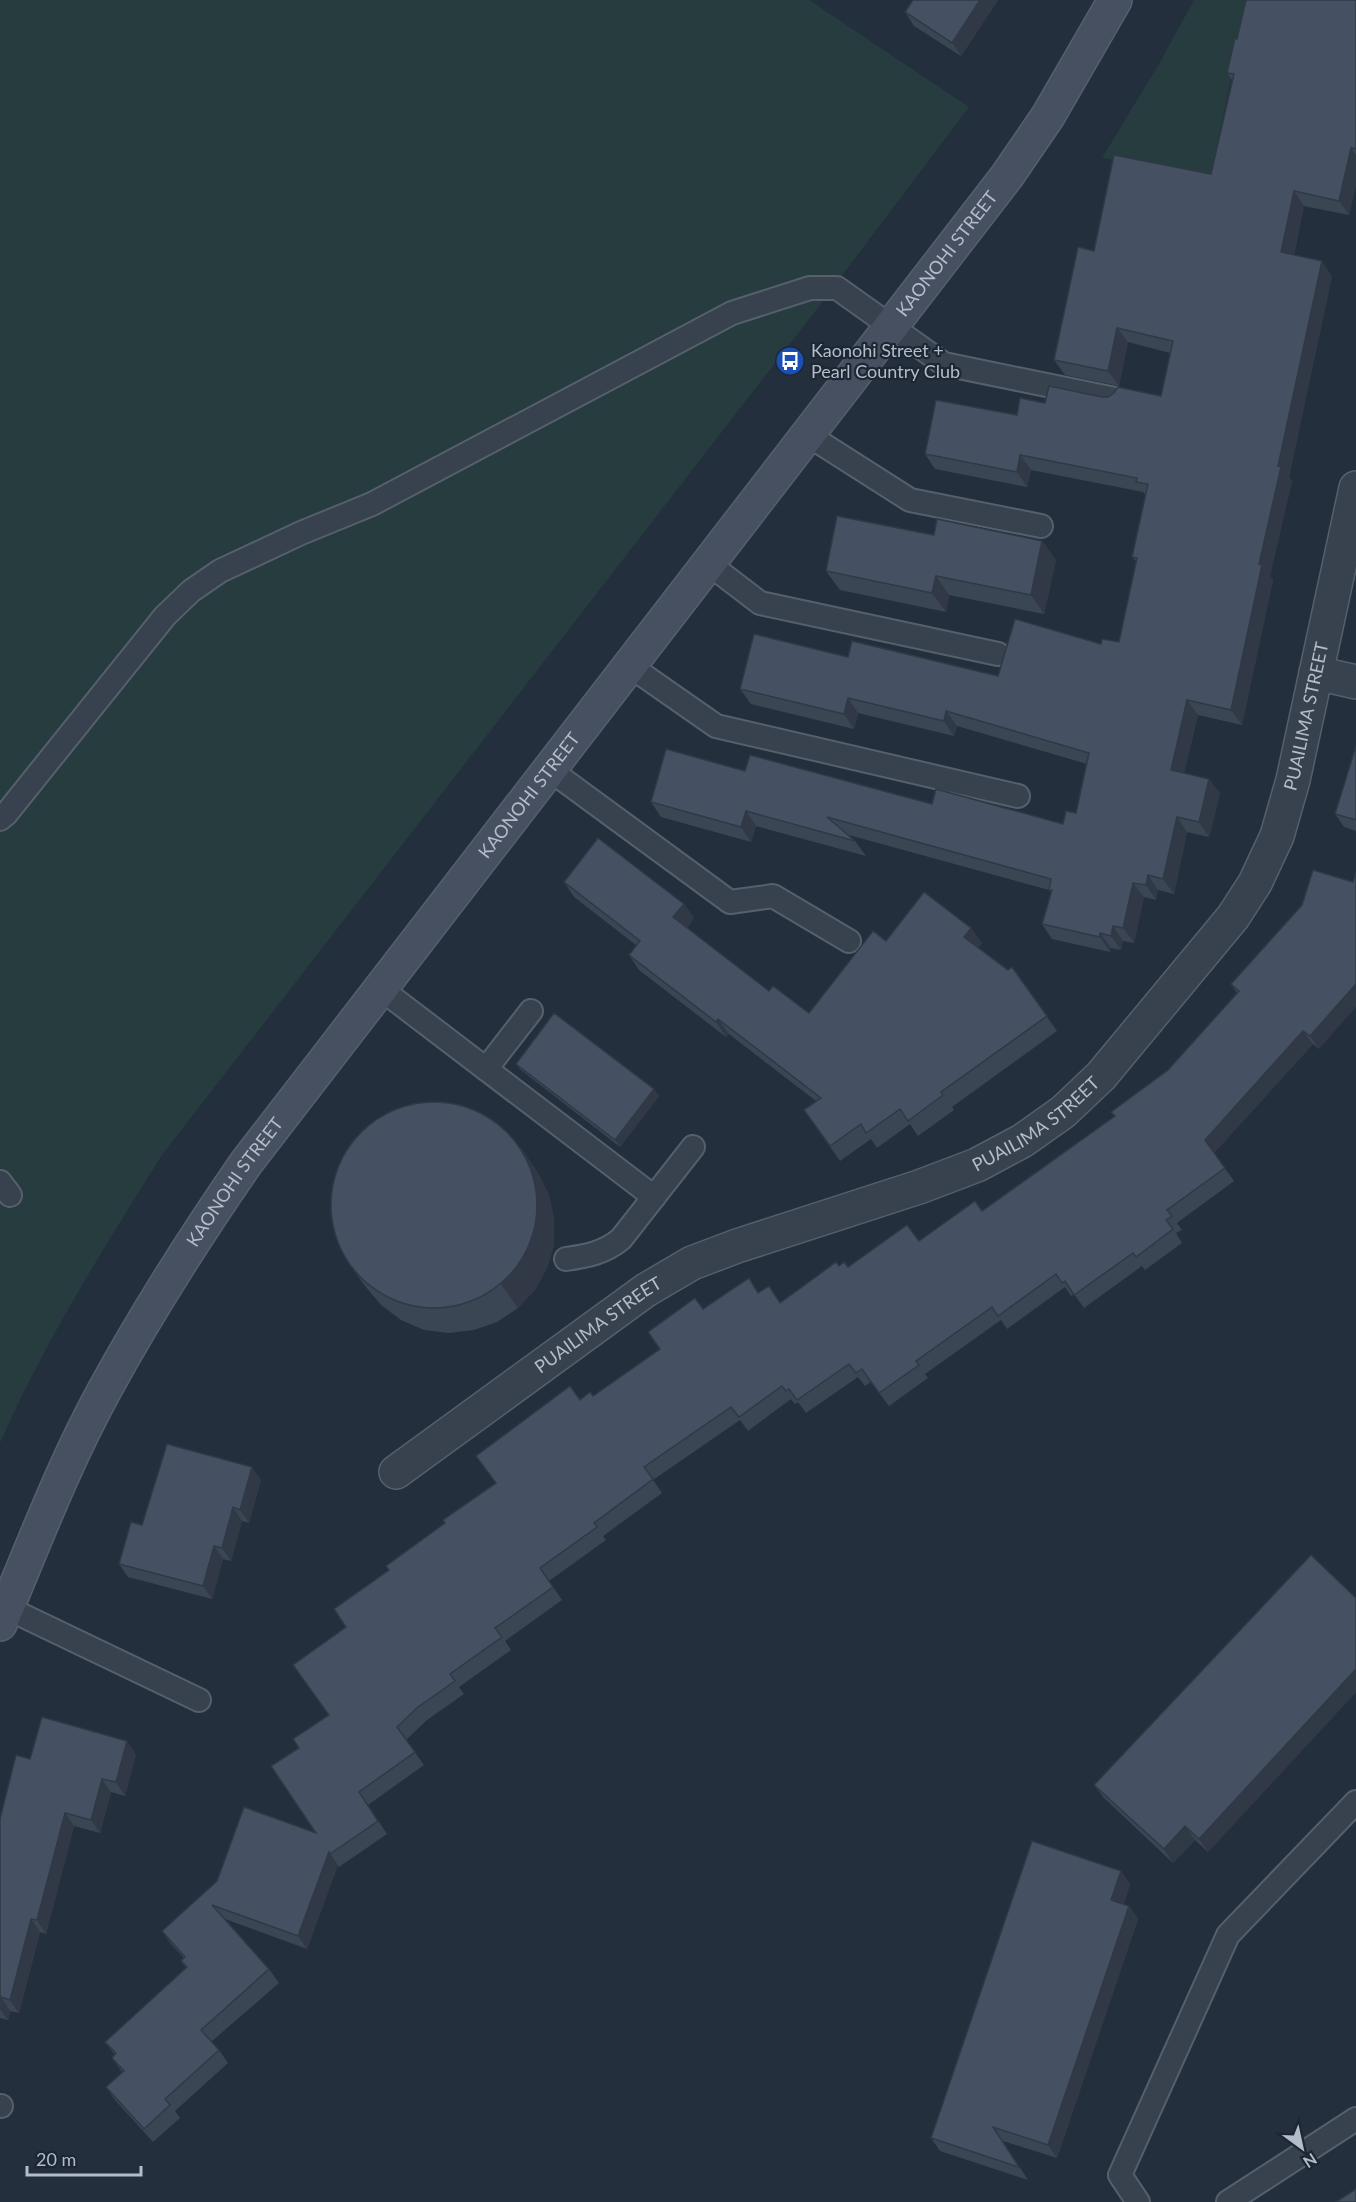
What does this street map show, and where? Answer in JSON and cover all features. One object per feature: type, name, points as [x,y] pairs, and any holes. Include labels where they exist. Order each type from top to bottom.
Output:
[{"type":"street","name":"KAONOHI STREET","points":[[3,1616],[62,1476],[103,1393],[151,1307],[195,1236],[246,1163],[1007,177],[1048,116],[1115,0]]},
{"type":"street","name":"PUAILIMA STREET","points":[[396,1472],[646,1290],[692,1263],[737,1246],[919,1187],[977,1165],[1022,1141],[1063,1112],[1101,1076],[1233,917],[1255,883],[1277,836],[1293,780],[1356,488]]},
{"type":"street","points":[[1316,673],[1356,682]]},
{"type":"lane","points":[[0,819],[165,616],[191,591],[220,571],[301,533],[372,504],[732,314],[810,288],[837,288],[944,364],[1115,399]]},
{"type":"lane","points":[[808,435],[910,500],[1041,525]]},
{"type":"lane","points":[[709,564],[760,603],[998,654]]},
{"type":"lane","points":[[630,666],[716,726],[1018,796]]},
{"type":"lane","points":[[550,770],[730,902],[773,896],[849,941]]},
{"type":"lane","points":[[381,989],[654,1197]]},
{"type":"lane","points":[[486,1069],[531,1011]]},
{"type":"lane","points":[[566,1259],[593,1255],[610,1248],[621,1239],[693,1147]]},
{"type":"lane","points":[[3,1616],[199,1700]]},
{"type":"lane","points":[[1138,2202],[1120,2175],[1228,1935],[1356,1802]]},
{"type":"lane","points":[[1228,2202],[1356,2119]]},
{"type":"green space","points":[[0,0],[809,0],[969,107],[813,314],[162,1155],[55,1332],[0,1443]]},
{"type":"green space","points":[[1194,0],[1248,0],[1210,177],[1102,158],[1159,64]]},
{"type":"building","points":[[913,0],[980,0],[952,43],[905,12]]},
{"type":"building","points":[[1246,0],[1356,0],[1356,149],[1351,148],[1339,201],[1294,191],[1281,252],[1322,261],[1278,466],[1281,467],[1259,564],[1262,565],[1231,710],[1187,700],[1171,770],[1209,779],[1199,822],[1177,817],[1163,879],[1148,875],[1146,885],[1133,883],[1123,928],[1113,926],[1111,936],[1100,933],[1100,937],[1042,924],[1052,890],[1049,890],[1051,879],[827,817],[855,841],[746,811],[741,827],[651,802],[666,749],[745,771],[750,755],[932,804],[936,789],[1063,824],[1066,811],[1076,813],[1089,753],[946,711],[944,721],[848,698],[844,714],[740,689],[754,634],[848,657],[852,641],[998,676],[1015,619],[1101,644],[1102,639],[1119,642],[1137,558],[1132,557],[1148,484],[1136,482],[1137,478],[1020,455],[1017,472],[925,454],[936,400],[1017,415],[1020,398],[1045,403],[1049,386],[1102,397],[1108,397],[1118,387],[1161,396],[1173,341],[1117,328],[1108,371],[1054,360],[1078,247],[1094,251],[1114,155],[1211,174],[1234,74],[1227,73]]},
{"type":"building","points":[[837,516],[934,535],[937,519],[1042,541],[1031,595],[936,576],[932,593],[826,571]]},
{"type":"building","points":[[1356,746],[1356,820],[1335,814]]},
{"type":"building","points":[[598,838],[684,904],[673,917],[769,991],[773,986],[809,1013],[873,931],[886,941],[924,892],[971,928],[964,937],[1008,970],[1012,967],[1047,1016],[941,1092],[943,1095],[908,1121],[900,1109],[866,1133],[861,1124],[830,1146],[804,1110],[821,1098],[718,1019],[716,1022],[629,955],[640,941],[564,882]]},
{"type":"building","points":[[1313,870],[1353,882],[1356,872],[1356,984],[1310,1036],[1303,1031],[1205,1140],[1225,1168],[1167,1210],[1172,1216],[1166,1220],[1173,1229],[1136,1257],[1133,1253],[1074,1295],[1065,1281],[1062,1283],[1056,1274],[998,1316],[992,1307],[916,1361],[919,1365],[879,1393],[862,1369],[856,1373],[849,1364],[797,1400],[789,1389],[786,1391],[782,1386],[739,1417],[731,1407],[644,1467],[653,1479],[594,1523],[597,1527],[540,1568],[553,1587],[495,1628],[502,1637],[450,1674],[455,1681],[418,1707],[397,1727],[415,1752],[359,1792],[378,1821],[330,1854],[329,1852],[298,1936],[212,1905],[269,1969],[201,2030],[219,2050],[165,2099],[170,2105],[144,2129],[106,2087],[124,2071],[112,2058],[116,2053],[105,2042],[187,1967],[181,1961],[185,1957],[162,1931],[217,1881],[244,1807],[316,1833],[271,1766],[299,1748],[293,1739],[329,1715],[293,1665],[346,1627],[334,1609],[389,1570],[386,1566],[445,1523],[443,1520],[496,1483],[476,1456],[570,1386],[580,1400],[590,1392],[593,1396],[660,1349],[648,1332],[695,1298],[703,1309],[749,1278],[758,1293],[769,1286],[780,1303],[836,1262],[839,1266],[844,1262],[848,1267],[907,1225],[919,1241],[975,1201],[982,1211],[1115,1116],[1111,1112],[1168,1070],[1239,991],[1231,984],[1302,905]]},
{"type":"building","points":[[554,1013],[654,1089],[615,1140],[516,1064]]},
{"type":"building","points":[[434,1102],[454,1104],[473,1110],[507,1132],[529,1166],[535,1185],[537,1205],[535,1225],[529,1244],[507,1278],[473,1300],[454,1306],[434,1308],[414,1306],[395,1300],[361,1278],[339,1244],[333,1225],[331,1205],[333,1185],[339,1166],[361,1132],[395,1110],[414,1104]]},
{"type":"building","points":[[167,1444],[252,1467],[240,1510],[233,1507],[222,1548],[214,1546],[203,1586],[119,1564],[131,1522],[142,1525]]},
{"type":"building","points":[[1311,1555],[1356,1598],[1356,1669],[1199,1839],[1185,1826],[1164,1849],[1094,1785]]},
{"type":"building","points":[[42,1717],[127,1741],[116,1782],[102,1779],[91,1820],[65,1813],[37,1920],[31,1919],[10,2000],[1,1997],[0,2001],[0,1819],[16,1755],[30,1759]]},
{"type":"building","points":[[1032,1841],[1121,1871],[1111,1900],[1129,1906],[1048,2145],[993,2127],[1019,2167],[931,2138]]},
{"type":"building","points":[[1356,2189],[1356,2202],[1336,2202]]},
{"type":"place","name":"Kaonohi Street + Pearl Country Club","points":[[790,361]]}]
